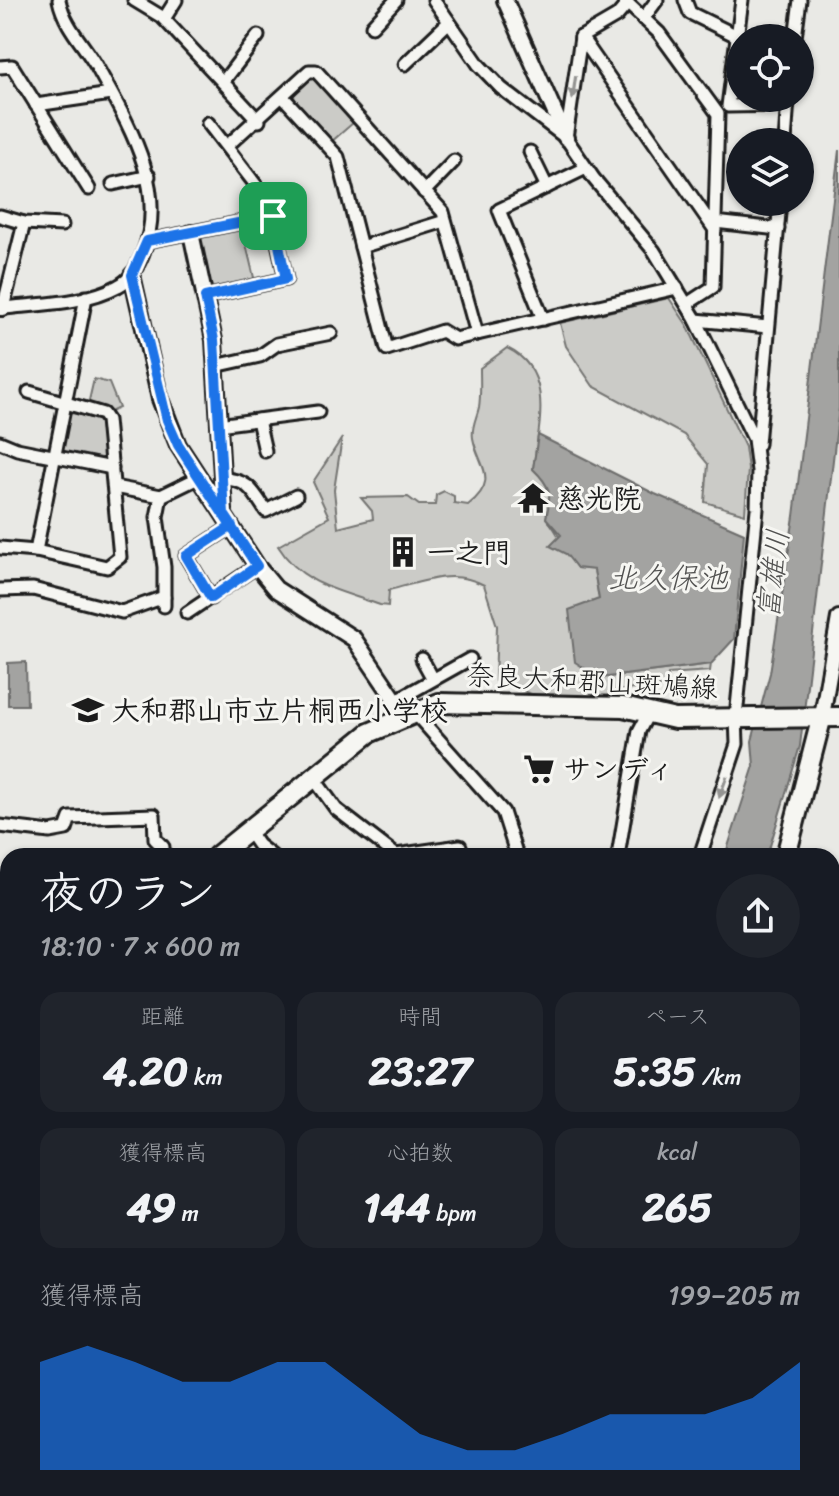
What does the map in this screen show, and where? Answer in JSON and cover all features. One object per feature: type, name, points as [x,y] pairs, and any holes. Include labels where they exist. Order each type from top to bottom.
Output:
[{"type":"main road","name":"奈良大和郡山斑鳩線","points":[[226,848],[369,733],[414,711],[439,703],[466,701],[623,707],[675,719],[826,716]]},
{"type":"main road","points":[[788,848],[826,716]]},
{"type":"street","points":[[24,223],[6,274],[2,308],[86,297],[110,290],[132,275],[147,241],[151,211],[149,176],[111,94],[65,21],[59,0]]},
{"type":"street","points":[[134,0],[164,19],[259,121]]},
{"type":"street","points":[[164,19],[176,0]]},
{"type":"street","points":[[372,26],[396,0]]},
{"type":"street","points":[[434,0],[479,65],[501,88],[566,138]]},
{"type":"street","points":[[505,0],[566,138],[586,168],[654,251],[687,304],[757,453]]},
{"type":"street","points":[[643,19],[657,0]]},
{"type":"street","points":[[685,0],[690,13],[726,31]]},
{"type":"street","points":[[740,24],[742,0]]},
{"type":"street","points":[[797,24],[800,0]]},
{"type":"street","points":[[581,37],[617,16],[626,1],[659,33],[718,114],[713,287],[687,304]]},
{"type":"street","points":[[405,64],[449,22]]},
{"type":"street","points":[[223,82],[258,36]]},
{"type":"street","points":[[566,138],[581,37]]},
{"type":"street","points":[[581,37],[715,226]]},
{"type":"street","points":[[0,67],[12,66],[89,189]]},
{"type":"street","points":[[227,146],[259,121],[309,71],[316,71],[443,212],[477,334]]},
{"type":"street","points":[[36,105],[111,94]]},
{"type":"street","points":[[283,97],[338,157],[388,352],[442,331],[455,339],[593,304],[677,288]]},
{"type":"street","points":[[205,297],[286,279],[273,216],[262,189],[208,123]]},
{"type":"street","points":[[530,152],[547,187]]},
{"type":"street","points":[[424,192],[454,161]]},
{"type":"street","points":[[543,319],[499,210],[586,168]]},
{"type":"street","points":[[113,184],[149,176]]},
{"type":"street","points":[[0,216],[24,223],[62,225]]},
{"type":"street","points":[[147,241],[273,216]]},
{"type":"street","points":[[703,848],[737,744],[757,509],[757,453],[779,216]]},
{"type":"street","points":[[361,247],[445,221]]},
{"type":"street","points":[[715,226],[778,229]]},
{"type":"street","points":[[191,233],[214,340],[226,526]]},
{"type":"street","points":[[132,275],[167,420],[252,569],[276,589],[354,639],[395,701],[414,711],[503,812],[514,848]]},
{"type":"street","points":[[36,551],[86,297]]},
{"type":"street","points":[[696,320],[768,327]]},
{"type":"street","points":[[215,366],[260,356],[277,344],[331,333]]},
{"type":"street","points":[[0,548],[36,551],[107,567],[120,557],[107,420],[103,414],[29,392]]},
{"type":"street","points":[[218,425],[318,412]]},
{"type":"street","points":[[258,420],[265,451]]},
{"type":"street","points":[[0,442],[53,457],[112,468]]},
{"type":"street","points":[[114,487],[161,496],[200,477]]},
{"type":"street","points":[[222,479],[239,479],[250,485],[266,511],[296,496]]},
{"type":"street","points":[[0,590],[33,589],[122,612],[164,602],[157,517],[161,496]]},
{"type":"street","points":[[211,598],[186,556],[226,526]]},
{"type":"street","points":[[187,613],[252,569]]},
{"type":"street","points":[[826,716],[839,618]]},
{"type":"street","points":[[422,659],[433,679]]},
{"type":"street","points":[[395,701],[470,659]]},
{"type":"street","points":[[619,848],[639,731],[648,714]]},
{"type":"street","points":[[313,777],[336,809],[386,848]]},
{"type":"street","points":[[0,826],[50,832],[66,829],[70,818],[154,815],[155,839],[163,848]]},
{"type":"street","points":[[247,829],[262,848]]},
{"type":"shaded area","points":[[316,79],[353,123],[331,142],[295,102],[294,95],[309,80]]},
{"type":"shaded area","points":[[242,227],[255,282],[215,290],[208,287],[198,241],[203,234]]},
{"type":"shaded area","points":[[669,298],[687,325],[745,447],[748,469],[745,514],[705,502],[708,464],[684,435],[593,386],[566,346],[560,323]]},
{"type":"shaded area","points":[[507,348],[522,358],[538,385],[540,418],[533,469],[548,491],[546,518],[577,568],[594,569],[599,599],[600,678],[711,664],[710,671],[668,674],[669,686],[612,691],[611,698],[534,695],[495,681],[497,626],[484,585],[460,577],[437,578],[389,590],[388,606],[380,605],[310,578],[278,546],[329,517],[313,482],[342,438],[334,490],[338,528],[373,519],[372,511],[361,498],[408,497],[419,505],[435,505],[436,495],[444,491],[454,496],[454,503],[468,505],[478,496],[485,480],[473,434],[480,402],[480,368]]},
{"type":"shaded area","points":[[94,379],[109,383],[119,408],[108,413],[88,405]]},
{"type":"shaded area","points":[[73,413],[96,418],[102,426],[104,464],[60,457],[67,415]]},
{"type":"water","points":[[839,150],[839,408],[800,746],[769,848],[728,848],[754,766],[752,741],[770,673],[794,516]]},
{"type":"water","name":"北久保池","points":[[538,435],[655,494],[744,533],[734,639],[711,664],[600,678],[575,662],[569,610],[599,599],[594,570],[577,568],[566,554],[550,546],[561,535],[546,518],[548,491],[533,469]]},
{"type":"water","points":[[26,662],[27,705],[8,705],[8,663]]},
{"type":"place","name":"慈光院","points":[[533,498]]},
{"type":"place","name":"一之門","points":[[403,552]]},
{"type":"place","name":"大和郡山市立片桐西小学校","points":[[88,710]]},
{"type":"place","name":"サンディ","points":[[539,769]]},
{"type":"route","points":[[273,216],[147,241],[132,275],[167,420],[178,445],[200,477],[224,514],[232,526],[257,566],[211,598],[186,556],[232,526],[224,514],[214,340],[205,297],[286,279],[273,216]]},
{"type":"water label","name":"富雄川","points":[[773,574]]}]
